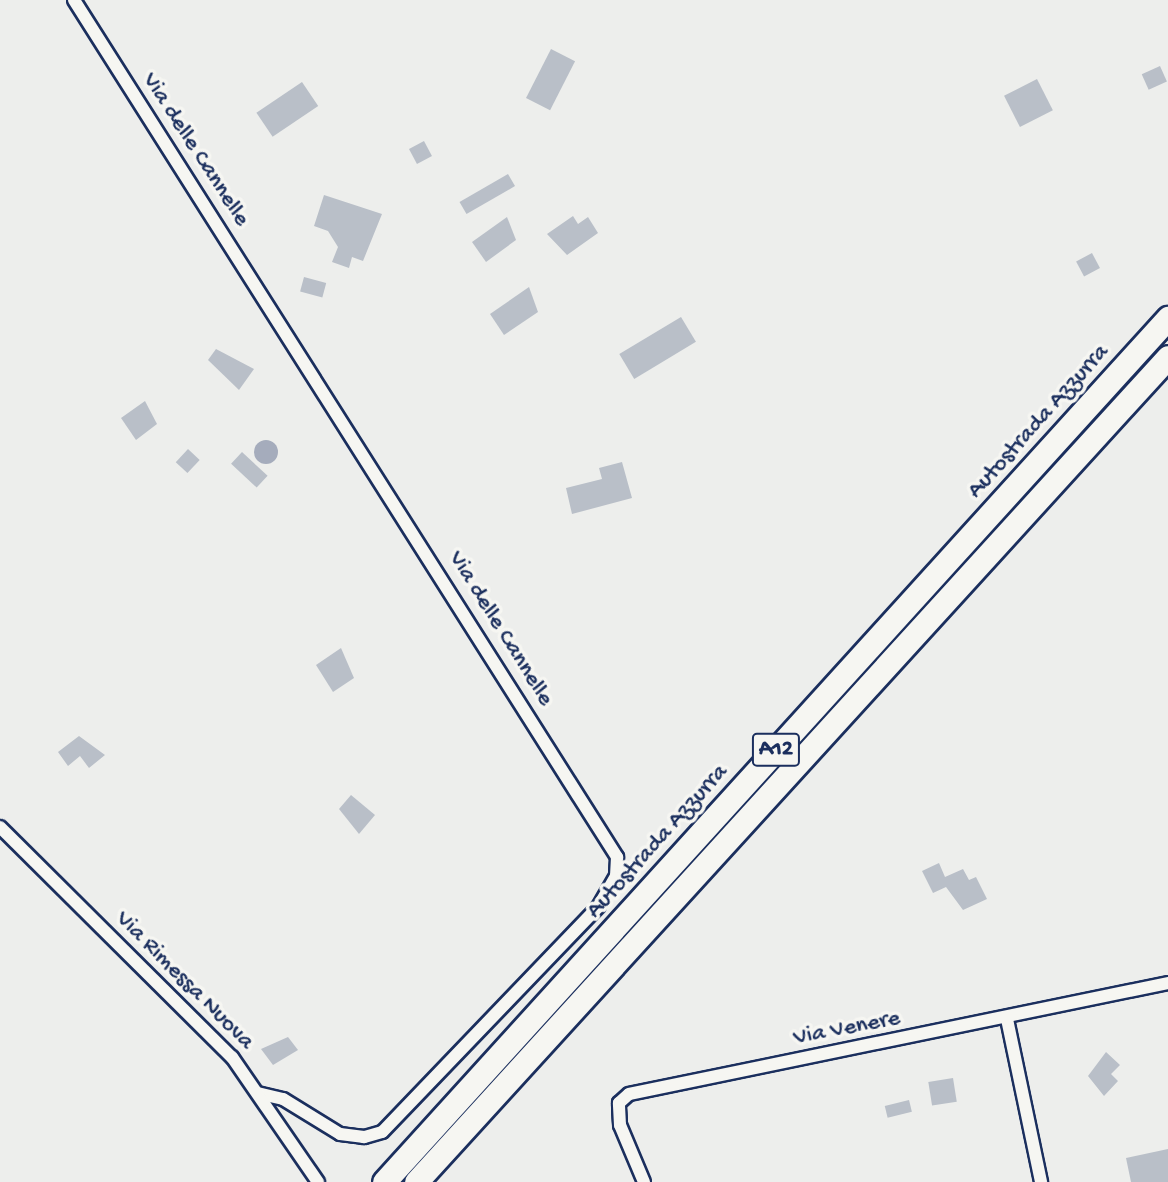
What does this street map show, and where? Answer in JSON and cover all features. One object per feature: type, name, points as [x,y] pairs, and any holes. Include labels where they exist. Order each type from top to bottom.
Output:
[{"type":"highway","name":"Autostrada Azzurra","points":[[384,1182],[1168,318]]},
{"type":"highway","name":"Autostrada Azzurra","points":[[416,1182],[1168,356]]},
{"type":"street","name":"Via delle Cannelle","points":[[74,0],[617,857],[616,876],[599,906],[382,1132],[364,1138],[340,1134],[283,1099],[258,1093]]},
{"type":"street","name":"Via Rimessa Nuova","points":[[0,827],[226,1050],[318,1182]]},
{"type":"street","name":"Via Venere","points":[[644,1182],[618,1115],[629,1094],[1168,983]]},
{"type":"street","points":[[1007,1018],[1041,1182]]},
{"type":"water","points":[[266,440],[277,447],[278,452],[271,463],[266,464],[255,457],[254,452],[261,441]]},
{"type":"building","points":[[551,49],[575,61],[550,110],[526,98]]},
{"type":"building","points":[[1160,66],[1167,82],[1149,90],[1142,74]]},
{"type":"building","points":[[1037,79],[1053,110],[1020,127],[1004,96]]},
{"type":"building","points":[[302,82],[318,106],[273,137],[256,113]]},
{"type":"building","points":[[424,141],[432,156],[417,164],[409,149]]},
{"type":"building","points":[[508,174],[515,186],[467,214],[460,202]]},
{"type":"building","points":[[324,195],[382,214],[363,261],[352,257],[349,268],[332,262],[338,247],[328,231],[314,226]]},
{"type":"building","points":[[573,216],[578,224],[588,217],[598,233],[567,255],[547,234]]},
{"type":"building","points":[[507,217],[516,240],[486,262],[472,242]]},
{"type":"building","points":[[1092,253],[1100,268],[1084,276],[1076,261]]},
{"type":"building","points":[[304,277],[326,283],[322,297],[300,291]]},
{"type":"building","points":[[529,287],[538,312],[504,335],[490,314]]},
{"type":"building","points":[[681,317],[696,342],[634,379],[619,354]]},
{"type":"building","points":[[216,349],[254,369],[239,390],[208,360]]},
{"type":"building","points":[[145,401],[157,424],[136,440],[121,418]]},
{"type":"building","points":[[188,449],[200,460],[187,473],[176,462]]},
{"type":"building","points":[[242,452],[268,476],[257,488],[231,464]]},
{"type":"building","points":[[622,462],[632,498],[572,514],[566,488],[602,479],[599,468]]},
{"type":"building","points":[[341,648],[354,678],[333,692],[316,665]]},
{"type":"building","points":[[79,736],[105,755],[89,768],[80,756],[68,766],[58,752]]},
{"type":"building","points":[[351,795],[375,815],[359,834],[339,809]]},
{"type":"building","points":[[939,863],[945,877],[963,869],[969,880],[976,877],[987,899],[963,910],[946,887],[933,893],[922,871]]},
{"type":"building","points":[[288,1037],[298,1050],[273,1065],[261,1049]]},
{"type":"building","points":[[1106,1052],[1120,1065],[1111,1074],[1118,1081],[1104,1096],[1088,1076]]},
{"type":"building","points":[[953,1078],[957,1102],[932,1106],[928,1082]]},
{"type":"building","points":[[909,1100],[912,1112],[888,1118],[885,1106]]},
{"type":"building","points":[[1168,1149],[1168,1182],[1131,1182],[1126,1158]]}]
